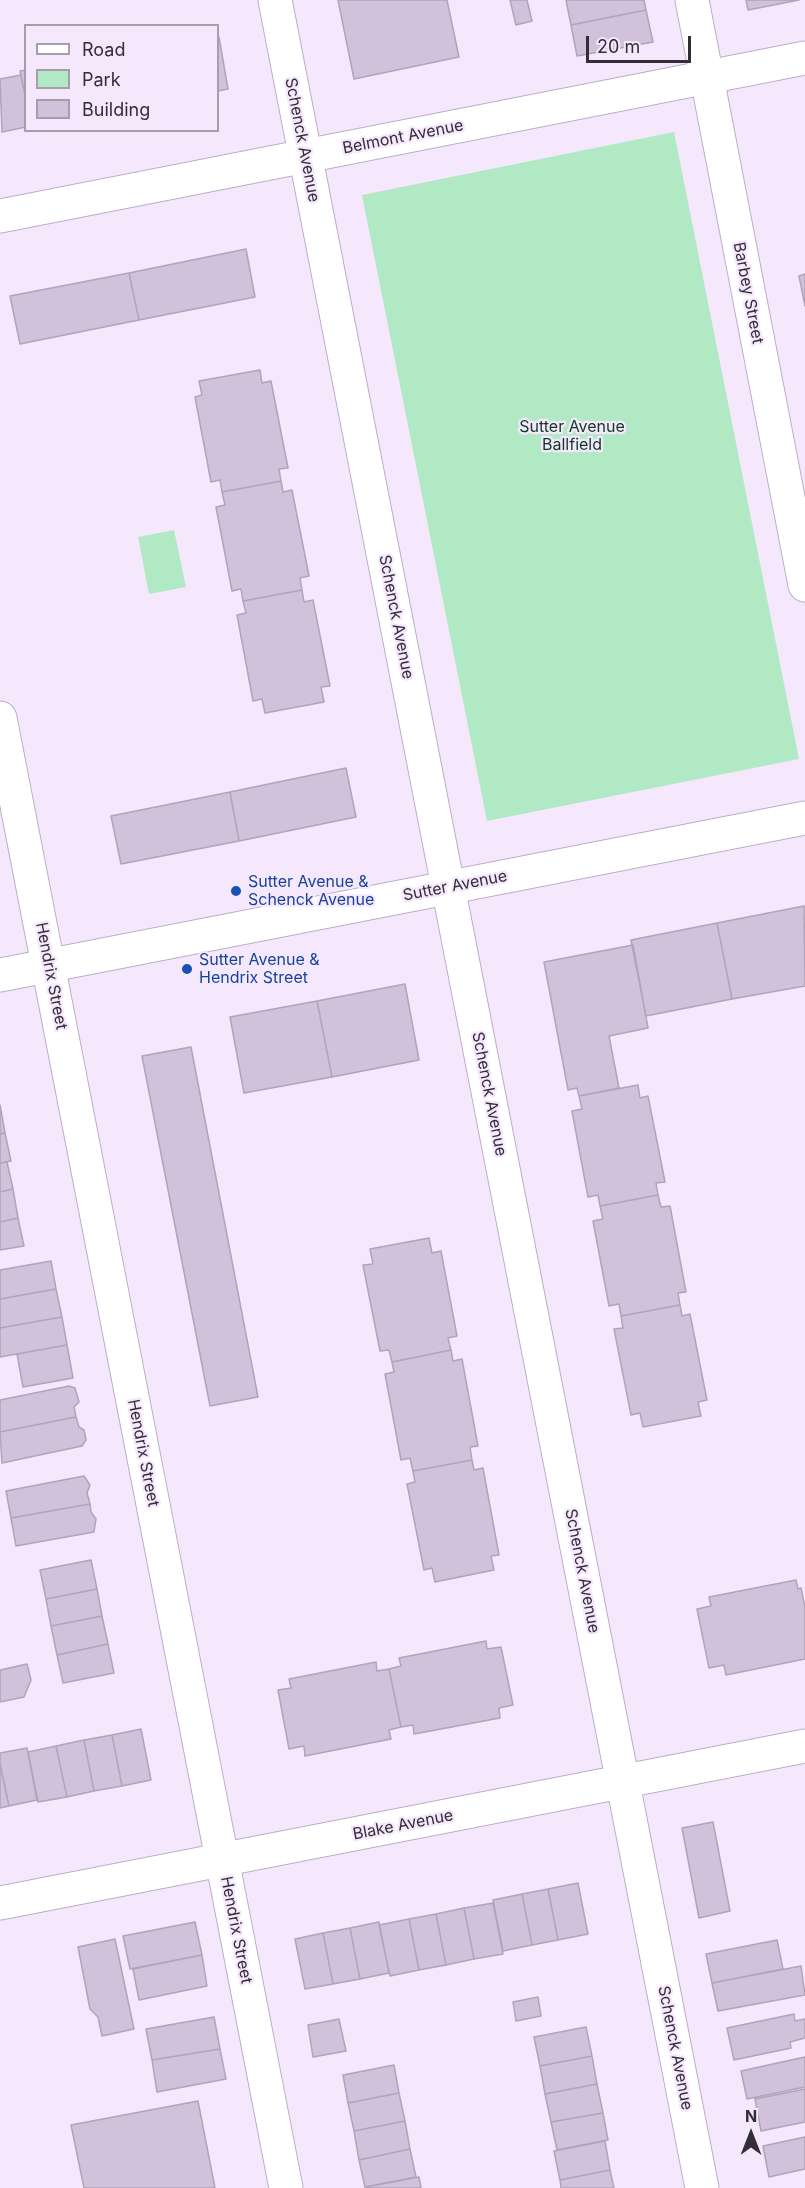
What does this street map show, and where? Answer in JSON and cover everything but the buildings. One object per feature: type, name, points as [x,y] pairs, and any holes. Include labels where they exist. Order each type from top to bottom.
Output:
[{"type":"street","name":"Schenck Avenue","points":[[275,0],[702,2188]]},
{"type":"street","name":"Barbey Street","points":[[692,0],[805,585]]},
{"type":"street","name":"Belmont Avenue","points":[[0,216],[805,58]]},
{"type":"street","name":"Hendrix Street","points":[[0,718],[286,2188]]},
{"type":"street","name":"Sutter Avenue","points":[[0,975],[805,818]]},
{"type":"street","name":"Blake Avenue","points":[[0,1903],[805,1746]]},
{"type":"green space","name":"Sutter Avenue Ballfield","points":[[674,132],[799,759],[487,821],[362,195]]},
{"type":"green space","points":[[174,530],[186,587],[149,594],[138,537]]},
{"type":"place","name":"Sutter Avenue & Schenck Avenue","points":[[236,891]]},
{"type":"place","name":"Sutter Avenue & Hendrix Street","points":[[187,969]]}]
